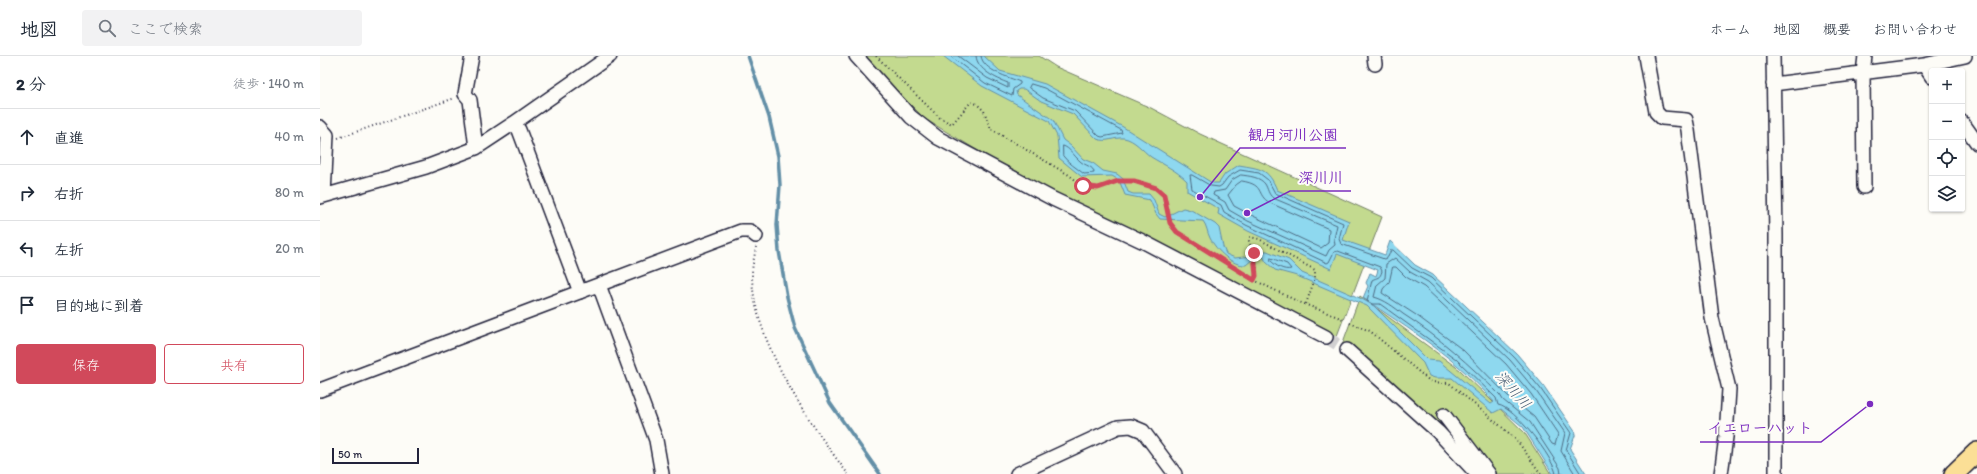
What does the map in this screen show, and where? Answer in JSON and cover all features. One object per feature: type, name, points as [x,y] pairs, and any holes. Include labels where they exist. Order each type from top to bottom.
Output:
[{"type":"highway","points":[[1954,474],[1977,452]]},
{"type":"street","points":[[472,56],[465,94],[470,100],[476,148]]},
{"type":"street","points":[[320,127],[327,135],[322,196],[426,167],[476,148],[610,56]]},
{"type":"street","points":[[856,56],[912,117],[938,138],[1053,199],[1142,241],[1326,337]]},
{"type":"street","points":[[1646,56],[1656,112],[1662,118],[1686,120],[1688,130],[1712,318],[1729,389],[1726,437],[1721,474]]},
{"type":"street","points":[[1773,56],[1776,235],[1776,474]]},
{"type":"street","points":[[1864,187],[1863,73],[1865,56]]},
{"type":"street","points":[[1773,84],[1924,65],[1965,56]]},
{"type":"street","points":[[1924,65],[1929,72]]},
{"type":"street","points":[[514,123],[519,130],[580,292]]},
{"type":"street","points":[[1965,126],[1977,143]]},
{"type":"street","points":[[320,390],[741,231],[750,231],[756,236]]},
{"type":"street","points":[[599,285],[656,440],[662,474]]},
{"type":"street","points":[[1346,350],[1438,432],[1477,474]]},
{"type":"street","points":[[1444,415],[1488,474]]},
{"type":"street","points":[[1017,474],[1118,427],[1131,426],[1143,431],[1176,474]]},
{"type":"path","points":[[876,56],[940,118],[952,124],[971,102],[977,104],[984,111],[991,129],[1069,175],[1083,186],[1098,188],[1118,181],[1138,181],[1161,192],[1166,199],[1170,221],[1177,232],[1254,280],[1343,319]]},
{"type":"path","points":[[326,143],[465,94]]},
{"type":"path","points":[[756,236],[752,273],[759,317],[767,342],[800,403],[848,474]]},
{"type":"path","points":[[1254,280],[1256,276],[1256,259],[1249,241],[1250,236],[1256,237],[1315,270],[1315,278],[1306,304]]},
{"type":"path","points":[[1350,323],[1370,331],[1431,382],[1450,383],[1516,439],[1541,474]]},
{"type":"green space","points":[[862,56],[1039,56],[1056,67],[1151,108],[1200,134],[1382,217],[1335,341],[1253,295],[1032,183],[925,119]]},
{"type":"green space","points":[[1360,296],[1460,370],[1524,432],[1551,474],[1481,474],[1342,345]]},
{"type":"water","points":[[943,56],[984,56],[1000,71],[1045,84],[1123,127],[1212,183],[1219,183],[1225,174],[1239,165],[1263,171],[1270,177],[1277,190],[1349,221],[1343,240],[1385,255],[1390,241],[1415,265],[1433,275],[1517,354],[1543,385],[1576,433],[1570,449],[1586,474],[1553,474],[1523,427],[1501,409],[1493,413],[1452,378],[1435,378],[1429,376],[1423,363],[1367,306],[1297,276],[1275,270],[1266,262],[1263,256],[1253,259],[1246,265],[1235,263],[1220,252],[1216,247],[1210,238],[1203,221],[1160,219],[1156,214],[1150,200],[1125,195],[1119,180],[1112,176],[1082,177],[1059,158],[1057,136],[1049,121],[982,86]],"holes":[[[1019,89],[1024,89],[1041,101],[1073,114],[1097,139],[1104,140],[1124,138],[1132,141],[1151,157],[1183,177],[1187,181],[1187,191],[1219,209],[1218,214],[1248,231],[1331,269],[1337,254],[1378,270],[1376,276],[1370,273],[1366,283],[1368,286],[1363,298],[1449,358],[1480,386],[1494,402],[1491,404],[1439,361],[1428,360],[1374,306],[1362,299],[1302,273],[1289,260],[1267,251],[1260,251],[1252,256],[1235,258],[1226,254],[1219,228],[1215,224],[1191,210],[1183,208],[1165,217],[1159,214],[1154,200],[1149,194],[1133,194],[1128,192],[1123,179],[1117,174],[1103,171],[1093,163],[1083,159],[1063,140],[1053,120],[1017,95],[1016,91]]]},
{"type":"waterway","points":[[748,56],[769,117],[778,156],[780,185],[777,225],[779,251],[787,297],[795,328],[830,403],[880,474]]},
{"type":"tunnel","points":[[1326,337],[1347,350]]},
{"type":"place","name":"観月河川公園","points":[[1200,197]]},
{"type":"place","name":"深川川","points":[[1247,213]]},
{"type":"place","name":"イエローハット","points":[[1870,404]]},
{"type":"route","points":[[1083,186],[1098,188],[1109,186],[1118,181],[1138,181],[1156,188],[1164,195],[1166,199],[1170,223],[1177,232],[1254,280],[1256,276],[1256,259],[1254,253]]}]
